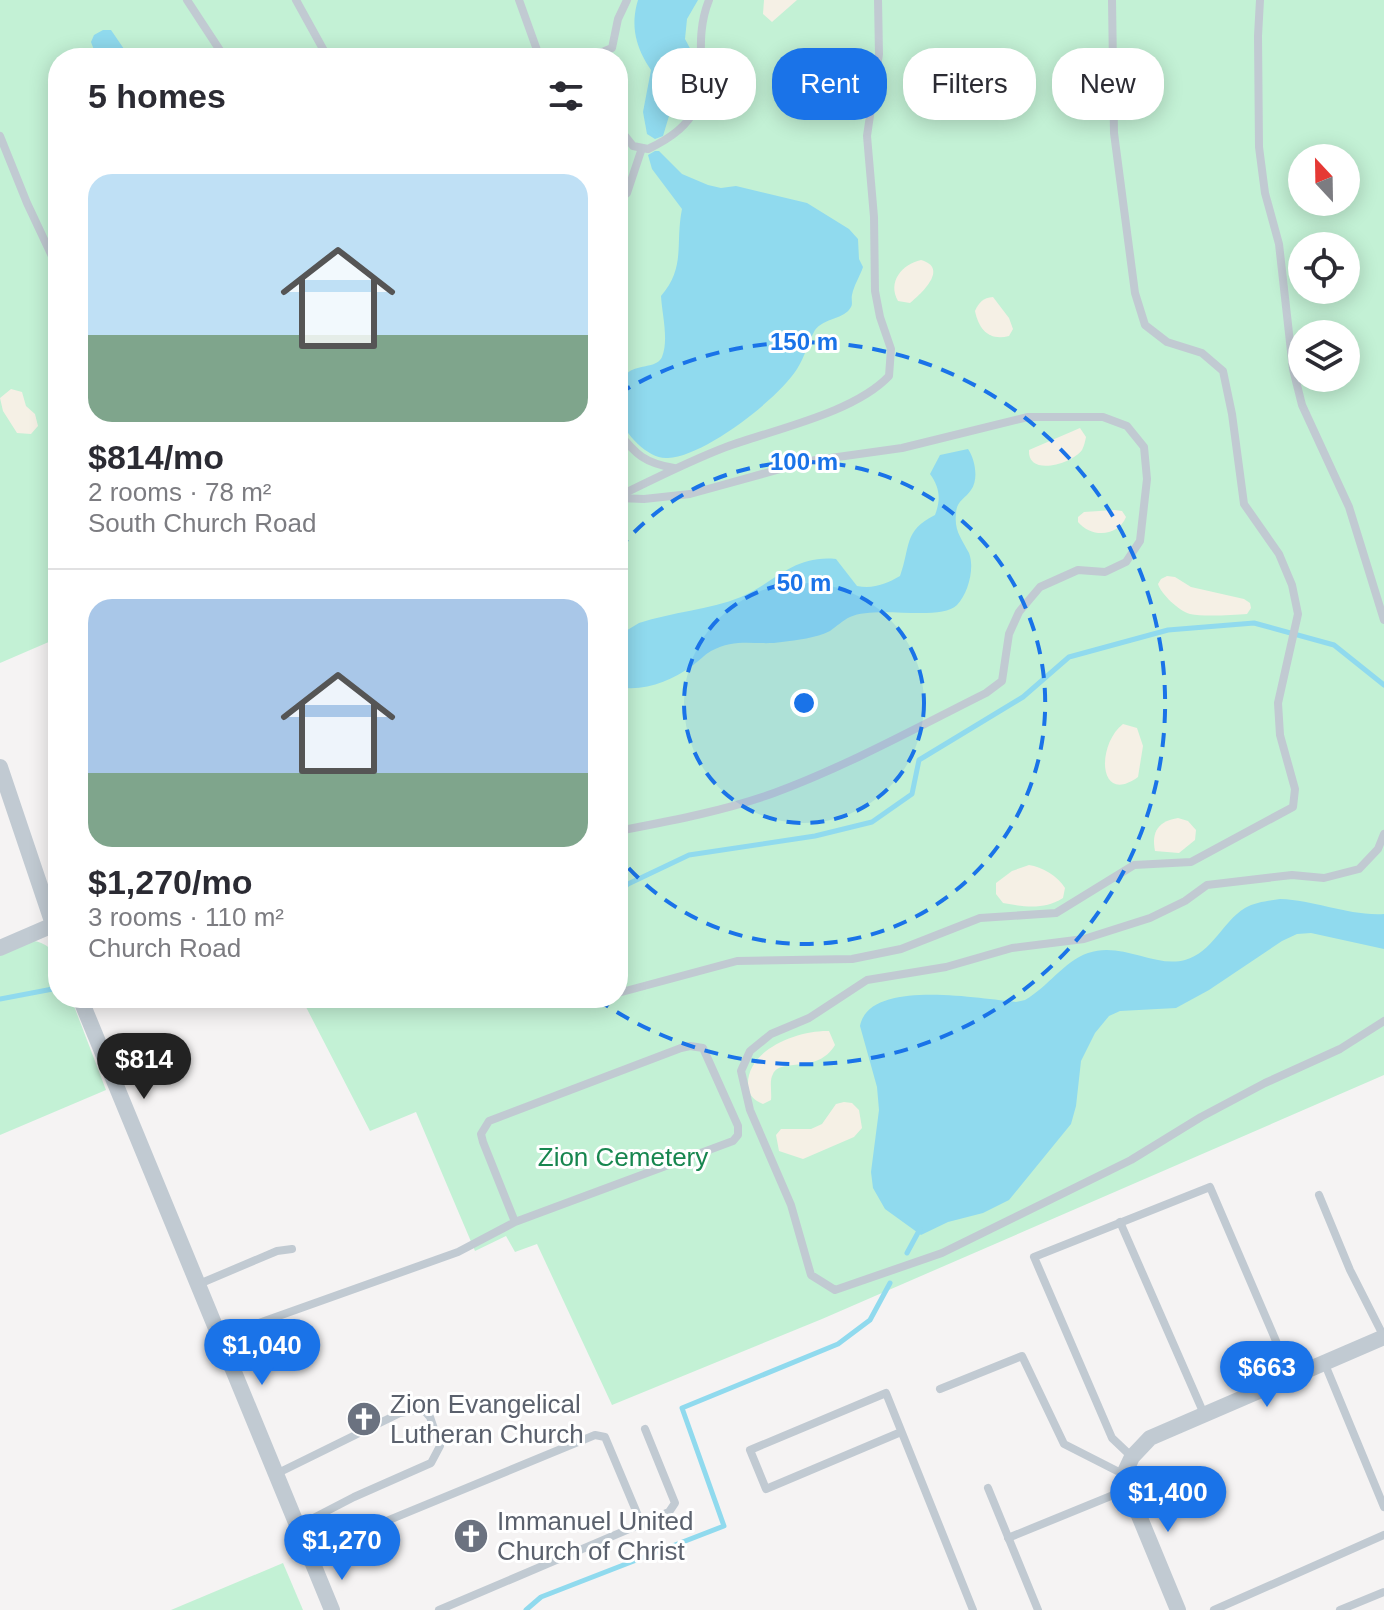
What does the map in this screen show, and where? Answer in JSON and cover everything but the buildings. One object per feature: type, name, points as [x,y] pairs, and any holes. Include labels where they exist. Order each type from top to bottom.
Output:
[{"type":"street","points":[[0,767],[48,911]]},
{"type":"street","points":[[0,948],[48,934]]},
{"type":"street","points":[[84,1008],[332,1610]]},
{"type":"street","points":[[1178,1610],[1126,1482],[1132,1457],[1150,1438],[1384,1337]]},
{"type":"lane","points":[[187,0],[218,48]]},
{"type":"lane","points":[[296,0],[322,48]]},
{"type":"lane","points":[[519,0],[536,48]]},
{"type":"lane","points":[[612,48],[618,19],[627,0]]},
{"type":"lane","points":[[628,140],[633,146],[648,149],[681,130],[698,104],[702,87],[703,23],[709,0]]},
{"type":"lane","points":[[628,492],[675,468],[874,392],[889,376],[891,349],[875,291],[874,217],[867,136],[879,54],[878,0]]},
{"type":"lane","points":[[628,990],[737,961],[852,959],[901,949],[980,918],[1056,913],[1134,865],[1191,862],[1293,807],[1295,789],[1280,735],[1278,703],[1298,614],[1292,585],[1279,554],[1244,504],[1223,371],[1202,353],[1167,342],[1145,325],[1135,293],[1114,133],[1112,0]]},
{"type":"lane","points":[[1260,0],[1259,147],[1265,193],[1279,244],[1293,369],[1302,405],[1349,507],[1384,620]]},
{"type":"lane","points":[[0,136],[48,248]]},
{"type":"lane","points":[[628,190],[642,148]]},
{"type":"lane","points":[[628,498],[690,494],[809,461],[902,448],[1028,417],[1103,417],[1127,426],[1144,447],[1147,479],[1140,541],[1126,562],[1105,572],[1078,570],[1040,587],[1019,612],[1009,634],[1002,681],[986,693],[872,750],[773,793],[628,829]]},
{"type":"lane","points":[[628,445],[652,464],[675,468]]},
{"type":"lane","points":[[1384,834],[1378,849],[1359,869],[1324,878],[1292,875],[1207,885],[1185,901],[1150,918],[1084,939],[1012,948],[946,967],[867,980],[809,1018],[771,1034],[750,1051],[741,1071],[750,1110],[791,1205],[811,1275],[835,1290],[942,1253],[1131,1160],[1201,1117],[1265,1083],[1340,1049],[1384,1021]]},
{"type":"lane","points":[[220,1337],[458,1252],[515,1222],[733,1141],[738,1135],[738,1126],[703,1048],[681,1048],[489,1121],[481,1134],[483,1142],[515,1222]]},
{"type":"lane","points":[[1132,1457],[1112,1438],[1034,1257],[1210,1187],[1291,1376]]},
{"type":"lane","points":[[1319,1195],[1350,1270],[1384,1337]]},
{"type":"lane","points":[[1120,1222],[1204,1414]]},
{"type":"lane","points":[[198,1284],[277,1251],[292,1249]]},
{"type":"lane","points":[[940,1389],[1022,1356],[1064,1444],[1126,1482]]},
{"type":"lane","points":[[1324,1362],[1384,1507]]},
{"type":"lane","points":[[901,1432],[766,1489],[750,1450],[886,1393],[973,1610]]},
{"type":"lane","points":[[276,1474],[400,1413],[423,1409],[430,1417],[440,1446],[431,1463],[354,1497],[298,1527]]},
{"type":"lane","points":[[439,1610],[669,1512],[675,1503],[645,1429]]},
{"type":"lane","points":[[308,1553],[595,1435],[605,1437],[642,1525]]},
{"type":"lane","points":[[1008,1538],[1126,1482]]},
{"type":"lane","points":[[988,1488],[1038,1610]]},
{"type":"lane","points":[[1214,1610],[1384,1535]]},
{"type":"lane","points":[[1340,1610],[1384,1592]]},
{"type":"green space","name":"Zion Cemetery","points":[[0,0],[1384,0],[1384,1075],[822,1319],[612,1405],[537,1244],[515,1252],[506,1236],[475,1251],[416,1112],[370,1131],[307,1008],[628,1008],[628,48],[48,48],[48,642],[0,663]]},
{"type":"green space","points":[[34,941],[48,948],[48,1008],[75,1008],[106,1090],[0,1135],[0,952]]},
{"type":"green space","points":[[283,1563],[303,1610],[171,1610]]},
{"type":"sand","points":[[764,0],[797,0],[772,22],[763,14]]},
{"type":"sand","points":[[921,260],[933,269],[930,281],[910,303],[898,301],[894,287],[898,275],[908,265]]},
{"type":"sand","points":[[993,297],[1009,318],[1013,329],[1009,336],[991,335],[979,324],[975,311],[984,299]]},
{"type":"sand","points":[[11,389],[22,392],[26,406],[35,414],[38,426],[31,434],[17,433],[3,411],[0,398]]},
{"type":"sand","points":[[1080,428],[1086,437],[1082,450],[1069,460],[1042,466],[1030,458],[1029,450]]},
{"type":"sand","points":[[1122,511],[1126,517],[1111,532],[1090,531],[1078,522],[1078,517],[1084,512]]},
{"type":"sand","points":[[1167,576],[1175,577],[1191,587],[1244,599],[1251,608],[1247,614],[1190,614],[1176,606],[1160,588],[1158,584]]},
{"type":"sand","points":[[1123,724],[1137,728],[1143,746],[1138,777],[1125,784],[1115,784],[1105,769],[1105,758],[1114,733]]},
{"type":"sand","points":[[1178,818],[1188,821],[1196,830],[1195,840],[1179,853],[1155,851],[1154,838],[1158,828]]},
{"type":"sand","points":[[1029,865],[1044,870],[1058,880],[1065,888],[1063,898],[1041,906],[1003,903],[996,894],[996,883],[1012,871]]},
{"type":"sand","points":[[829,1031],[835,1045],[827,1054],[810,1063],[777,1069],[771,1079],[771,1100],[763,1104],[752,1097],[748,1086],[750,1073],[765,1052],[790,1038]]},
{"type":"sand","points":[[852,1103],[859,1110],[862,1128],[854,1137],[803,1159],[779,1151],[776,1135],[781,1129],[811,1129],[822,1124],[836,1104]]},
{"type":"water","points":[[638,0],[698,0],[687,19],[685,39],[690,48],[652,48],[652,120],[668,120],[663,136],[655,139],[647,134],[643,112],[651,70],[636,36]]},
{"type":"water","points":[[111,30],[123,48],[93,48],[91,42],[94,35]]},
{"type":"water","points":[[659,151],[682,174],[708,185],[721,188],[736,186],[807,203],[849,229],[858,239],[859,259],[863,267],[853,291],[851,307],[815,330],[797,369],[774,395],[720,437],[683,455],[668,458],[653,455],[628,432],[628,373],[658,362],[664,350],[661,296],[677,265],[682,209],[652,169],[648,155]]},
{"type":"water","points":[[968,449],[974,463],[975,480],[956,510],[959,535],[971,559],[969,580],[957,605],[937,612],[862,614],[813,637],[773,643],[730,644],[711,651],[666,681],[647,687],[628,688],[628,630],[639,623],[741,597],[808,561],[836,559],[857,586],[880,585],[900,576],[913,533],[935,515],[937,509],[938,489],[930,474],[940,455]]},
{"type":"water","points":[[1280,899],[1357,913],[1384,914],[1384,949],[1311,933],[1297,934],[1176,1008],[1120,1011],[1109,1016],[1095,1033],[1081,1061],[1071,1124],[1009,1200],[983,1213],[948,1222],[921,1235],[885,1209],[873,1188],[871,1172],[879,1110],[877,1087],[860,1026],[868,1011],[883,1002],[928,995],[1016,1002],[1025,1000],[1071,962],[1100,950],[1162,961],[1185,960],[1210,944],[1245,908]]},
{"type":"waterway","points":[[628,884],[689,855],[815,836],[872,822],[912,794],[919,760],[1023,697],[1069,657],[1168,630],[1254,623],[1334,645],[1384,685]]},
{"type":"waterway","points":[[0,999],[48,990]]},
{"type":"waterway","points":[[907,1253],[920,1229]]},
{"type":"waterway","points":[[526,1610],[541,1597],[724,1526],[682,1408],[838,1344],[870,1320],[890,1283]]},
{"type":"place","name":"Zion Evangelical Lutheran Church","points":[[364,1419]]},
{"type":"place","name":"Immanuel United Church of Christ","points":[[471,1536]]}]
